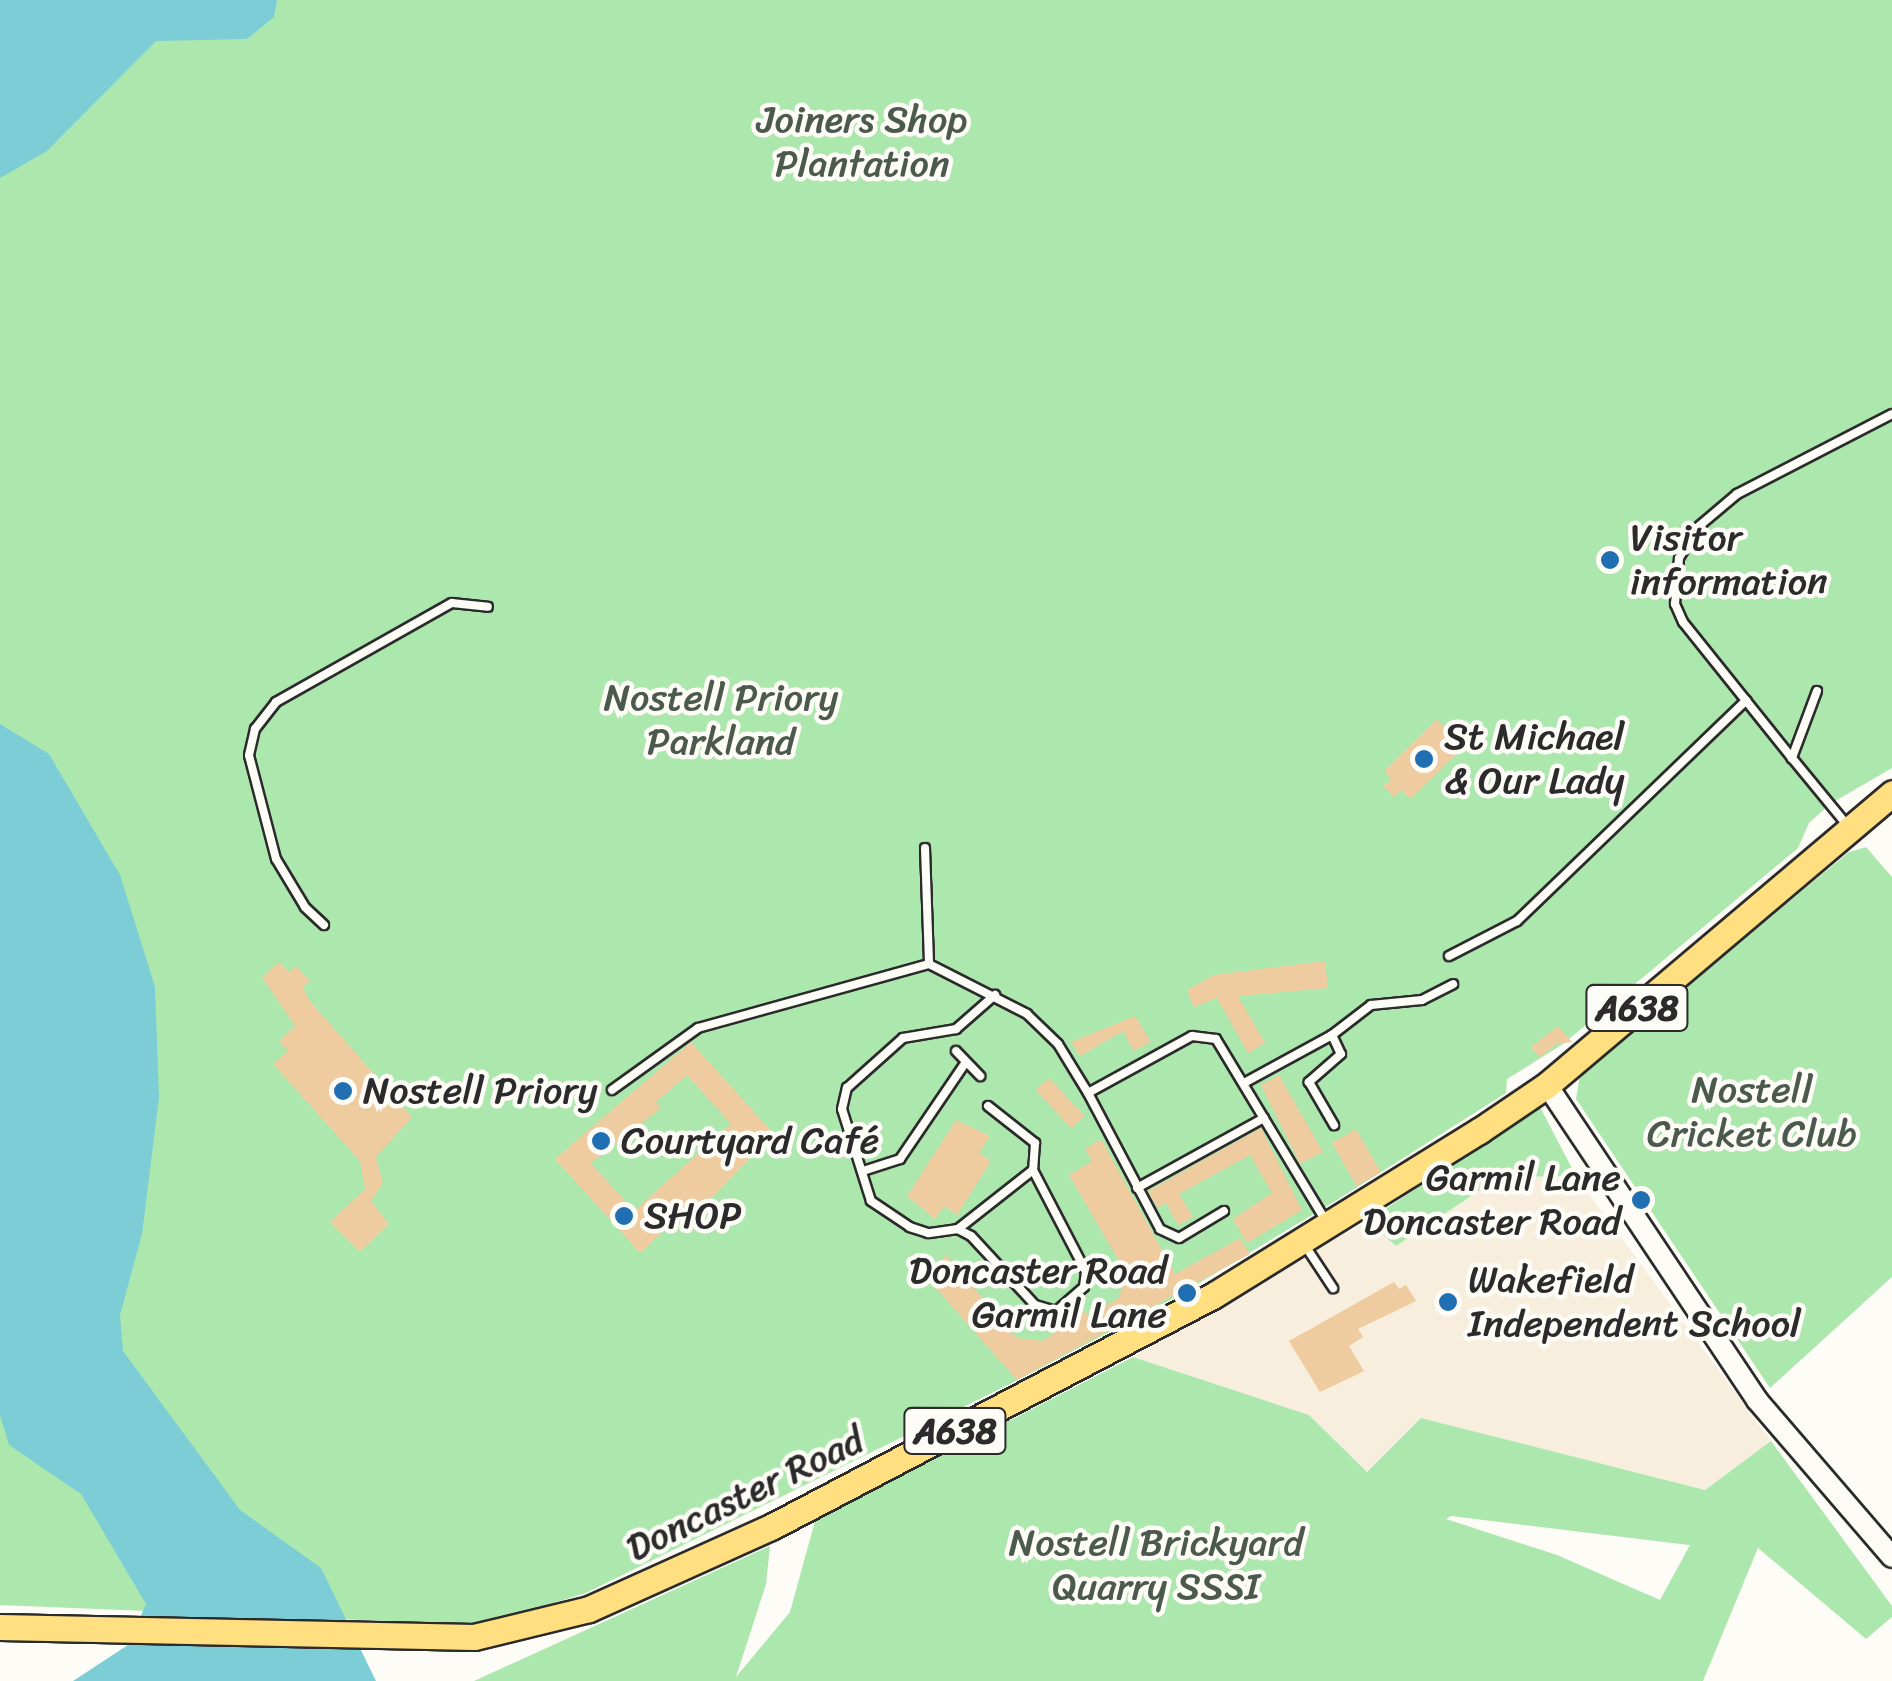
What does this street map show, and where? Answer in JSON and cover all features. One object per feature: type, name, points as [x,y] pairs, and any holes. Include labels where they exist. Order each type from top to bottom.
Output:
[{"type":"highway","name":"A638","points":[[1547,1085],[1892,793]]},
{"type":"highway","name":"Doncaster Road","points":[[0,1627],[474,1637],[590,1609],[787,1519],[1214,1295],[1547,1085]]},
{"type":"main road","points":[[1547,1085],[1757,1400],[1892,1557]]},
{"type":"lane","points":[[1850,829],[1746,701],[1675,604],[1687,542],[1737,494],[1892,414]]},
{"type":"lane","points":[[324,925],[305,908],[276,859],[249,754],[255,729],[276,702],[452,603],[488,607]]},
{"type":"lane","points":[[1792,758],[1817,691]]},
{"type":"lane","points":[[1449,956],[1517,921],[1746,701]]},
{"type":"lane","points":[[926,848],[929,964]]},
{"type":"lane","points":[[612,1090],[698,1028],[929,964],[995,995],[1048,1031],[1088,1093],[1160,1229],[1180,1238],[1224,1211]]},
{"type":"lane","points":[[1244,1083],[1332,1036],[1371,1005],[1422,1000],[1453,984]]},
{"type":"lane","points":[[995,995],[956,1029],[910,1033],[847,1088],[842,1109],[871,1201],[888,1215],[928,1233],[958,1229],[1033,1170]]},
{"type":"lane","points":[[1088,1093],[1203,1034],[1216,1039],[1327,1224]]},
{"type":"lane","points":[[1332,1036],[1341,1054],[1309,1082],[1334,1125]]},
{"type":"lane","points":[[956,1050],[980,1076]]},
{"type":"lane","points":[[863,1172],[900,1160],[966,1062]]},
{"type":"lane","points":[[958,1229],[1035,1305],[1056,1311],[1088,1277],[1033,1170],[1036,1142],[988,1106]]},
{"type":"lane","points":[[1138,1188],[1264,1118]]},
{"type":"lane","points":[[1301,1240],[1332,1288]]},
{"type":"shaded area","name":"Wakefield Independent School","points":[[1576,1176],[1771,1441],[1705,1490],[1421,1418],[1367,1472],[1309,1415],[1133,1357],[1367,1221],[1396,1246],[1501,1177]]},
{"type":"green space","name":"Nostell Priory Parkland","points":[[0,0],[1892,0],[1892,768],[1830,804],[1809,823],[1798,848],[1563,1044],[1507,1079],[1506,1093],[1337,1200],[1176,1297],[1016,1381],[586,1593],[482,1625],[0,1605]]},
{"type":"green space","name":"Nostell Cricket Club","points":[[1866,847],[1892,877],[1892,1277],[1770,1388],[1576,1099],[1580,1075],[1849,852]]},
{"type":"green space","points":[[1540,1107],[1576,1176],[1500,1177],[1396,1246],[1367,1221]]},
{"type":"green space","name":"Nostell Brickyard Quarry SSSI","points":[[1133,1357],[1309,1415],[1367,1472],[1421,1418],[1705,1490],[1771,1441],[1892,1606],[1892,1617],[1866,1639],[1758,1548],[1703,1681],[474,1681],[770,1546],[766,1584],[736,1677],[790,1612],[815,1521]],"holes":[[[1451,1516],[1690,1545],[1660,1600],[1557,1555],[1446,1519]]]},
{"type":"water","points":[[0,0],[277,0],[274,17],[247,39],[156,41],[47,151],[0,178]]},
{"type":"water","points":[[0,724],[49,754],[120,875],[155,987],[159,1097],[142,1234],[120,1315],[123,1351],[240,1510],[321,1568],[376,1681],[73,1681],[128,1645],[146,1604],[81,1494],[9,1445],[0,1415]]},
{"type":"building","name":"St Michael & Our Lady","points":[[1437,719],[1464,747],[1410,799],[1401,790],[1394,797],[1383,786],[1391,779],[1384,771]]},
{"type":"building","points":[[1325,961],[1328,988],[1238,996],[1265,1043],[1248,1053],[1217,998],[1194,1007],[1187,990],[1214,975]]},
{"type":"building","name":"Nostell Priory","points":[[279,962],[289,972],[296,966],[310,981],[303,987],[309,1000],[412,1117],[376,1157],[383,1183],[371,1201],[389,1224],[360,1252],[330,1222],[365,1189],[360,1161],[273,1064],[288,1051],[279,1041],[295,1026],[262,977]]},
{"type":"building","points":[[1135,1016],[1151,1042],[1134,1051],[1123,1031],[1080,1056],[1071,1042]]},
{"type":"building","points":[[1558,1026],[1572,1042],[1557,1044],[1540,1057],[1531,1047]]},
{"type":"building","points":[[691,1042],[774,1134],[687,1223],[680,1216],[640,1253],[555,1159]],"holes":[[[687,1075],[731,1124],[634,1211],[591,1163],[661,1108],[656,1102]]]},
{"type":"building","points":[[1279,1075],[1323,1152],[1300,1164],[1261,1085]]},
{"type":"building","points":[[1049,1078],[1084,1116],[1071,1128],[1036,1090]]},
{"type":"building","points":[[956,1120],[990,1136],[979,1153],[991,1161],[957,1215],[944,1206],[935,1219],[907,1196]]},
{"type":"building","points":[[1261,1128],[1302,1210],[1247,1243],[1233,1219],[1272,1193],[1250,1155],[1179,1194],[1193,1217],[1178,1225],[1166,1203],[1157,1208],[1148,1191]]},
{"type":"building","points":[[1356,1129],[1381,1172],[1357,1186],[1332,1143]]},
{"type":"building","points":[[1101,1139],[1175,1274],[1240,1238],[1250,1254],[1017,1380],[926,1277],[946,1255],[1017,1338],[1043,1341],[1085,1311],[1088,1316],[1119,1298],[1126,1273],[1069,1175],[1092,1161],[1085,1149]]},
{"type":"building","points":[[1394,1282],[1399,1289],[1406,1285],[1416,1301],[1358,1329],[1363,1337],[1349,1346],[1364,1371],[1320,1392],[1289,1341]]},
{"type":"place","name":"Visitor information","points":[[1610,560]]},
{"type":"place","name":"St Michael & Our Lady","points":[[1424,759]]},
{"type":"place","name":"Nostell Priory","points":[[343,1091]]},
{"type":"place","name":"Courtyard Café","points":[[601,1141]]},
{"type":"place","name":"Garmil Lane Doncaster Road","points":[[1641,1200]]},
{"type":"place","name":"SHOP","points":[[624,1216]]},
{"type":"place","name":"Doncaster Road Garmil Lane","points":[[1187,1293]]},
{"type":"place","name":"Wakefield Independent School","points":[[1448,1302]]},
{"type":"park label","name":"Joiners Shop Plantation","points":[[862,142]]}]
